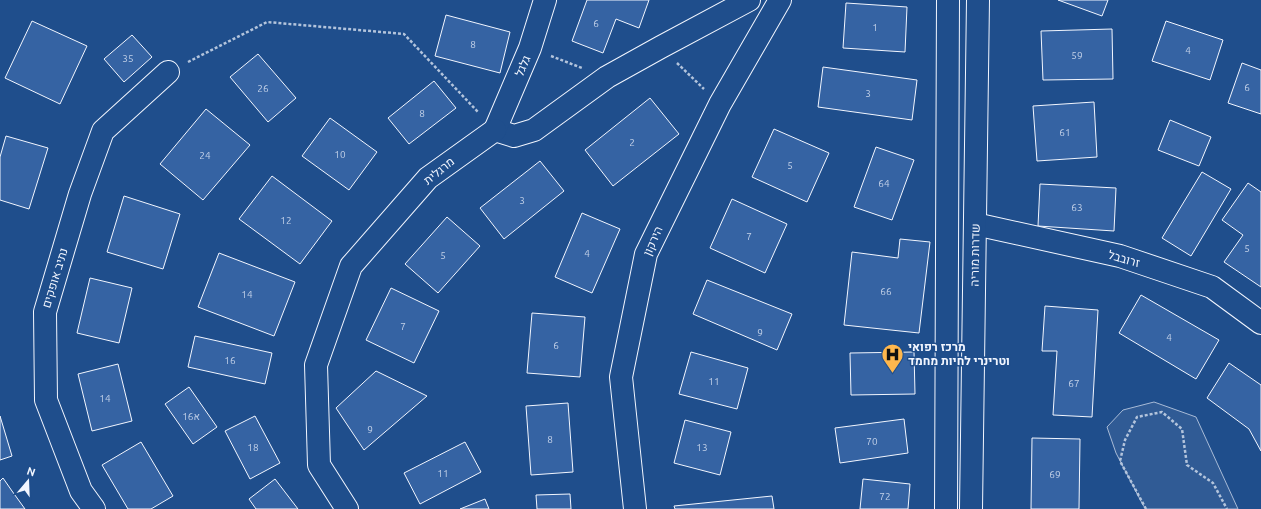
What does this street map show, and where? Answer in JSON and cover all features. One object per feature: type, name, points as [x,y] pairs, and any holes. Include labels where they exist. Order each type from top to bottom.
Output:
[{"type":"street","name":"גלגל","points":[[495,130],[530,48],[545,0]]},
{"type":"street","points":[[495,130],[514,136],[534,130],[607,77],[749,0]]},
{"type":"street","name":"הירקון","points":[[636,509],[621,377],[646,254],[720,104],[780,0]]},
{"type":"street","points":[[946,509],[948,0]]},
{"type":"street","name":"שדרות מוריה","points":[[971,509],[978,0]]},
{"type":"street","name":"נתיב אופקים","points":[[94,509],[81,491],[46,400],[45,312],[80,194],[103,131],[168,72]]},
{"type":"street","name":"מרגלית","points":[[347,509],[320,465],[316,365],[351,266],[428,178],[495,130]]},
{"type":"street","name":"זרובבל","points":[[975,224],[1120,256],[1212,287],[1261,323]]},
{"type":"path","points":[[168,72],[267,22],[404,34],[495,130]]},
{"type":"path","points":[[661,47],[720,104]]},
{"type":"path","points":[[530,48],[607,77]]},
{"type":"path","points":[[1146,509],[1120,461],[1125,440],[1137,417],[1162,412],[1182,429],[1187,465],[1213,484],[1227,509]]},
{"type":"shaded area","points":[[1154,402],[1196,417],[1238,509],[1146,509],[1116,453],[1107,427],[1123,410]]},
{"type":"building","points":[[587,0],[649,0],[639,28],[616,19],[603,53],[572,41]]},
{"type":"building","points":[[1058,0],[1108,0],[1102,16]]},
{"type":"building","points":[[846,3],[907,7],[905,52],[843,48]]},
{"type":"building","points":[[446,15],[510,32],[500,73],[435,56]]},
{"type":"building","points":[[32,21],[87,46],[60,104],[5,78]]},
{"type":"building","points":[[1166,21],[1223,40],[1210,80],[1152,61]]},
{"type":"building","points":[[1112,29],[1113,79],[1043,80],[1041,31]]},
{"type":"building","points":[[132,35],[152,57],[124,82],[104,59]]},
{"type":"building","points":[[258,54],[296,98],[268,122],[230,77]]},
{"type":"building","points":[[1242,63],[1261,70],[1261,114],[1228,103]]},
{"type":"building","points":[[823,67],[917,80],[912,120],[818,107]]},
{"type":"building","points":[[434,81],[456,108],[409,144],[388,118]]},
{"type":"building","points":[[650,98],[679,134],[613,186],[585,150]]},
{"type":"building","points":[[1094,102],[1097,157],[1037,161],[1033,106]]},
{"type":"building","points":[[206,109],[250,145],[203,200],[160,164]]},
{"type":"building","points":[[330,118],[377,152],[349,190],[302,156]]},
{"type":"building","points":[[1170,120],[1211,137],[1199,166],[1158,150]]},
{"type":"building","points":[[774,129],[829,153],[807,202],[752,177]]},
{"type":"building","points":[[6,136],[48,148],[29,209],[0,200],[0,157]]},
{"type":"building","points":[[876,147],[914,160],[892,220],[854,207]]},
{"type":"building","points":[[540,161],[564,191],[504,239],[480,208]]},
{"type":"building","points":[[1202,172],[1231,189],[1191,256],[1162,238]]},
{"type":"building","points":[[272,176],[332,221],[300,264],[239,219]]},
{"type":"building","points":[[1248,183],[1261,192],[1261,287],[1224,262],[1243,235],[1222,220]]},
{"type":"building","points":[[1040,184],[1116,188],[1114,231],[1038,226]]},
{"type":"building","points":[[124,196],[180,214],[163,269],[107,252]]},
{"type":"building","points":[[732,199],[787,224],[765,273],[710,248]]},
{"type":"building","points":[[582,213],[620,229],[592,293],[555,277]]},
{"type":"building","points":[[447,217],[480,246],[438,293],[405,264]]},
{"type":"building","points":[[900,239],[930,242],[919,333],[844,325],[852,252],[898,258]]},
{"type":"building","points":[[219,253],[295,282],[274,336],[198,307]]},
{"type":"building","points":[[90,278],[132,288],[119,343],[77,333]]},
{"type":"building","points":[[707,280],[792,314],[777,350],[693,314]]},
{"type":"building","points":[[391,288],[439,311],[414,363],[366,340]]},
{"type":"building","points":[[1141,295],[1219,340],[1196,379],[1119,333]]},
{"type":"building","points":[[1045,306],[1098,310],[1092,417],[1053,415],[1057,351],[1042,351]]},
{"type":"building","points":[[532,313],[585,317],[580,377],[527,373]]},
{"type":"building","points":[[195,336],[272,353],[265,384],[188,367]]},
{"type":"building","points":[[691,352],[748,368],[737,409],[679,394]]},
{"type":"building","points":[[914,352],[915,394],[851,395],[850,353]]},
{"type":"building","points":[[1229,363],[1261,385],[1261,451],[1249,429],[1207,398]]},
{"type":"building","points":[[118,364],[132,421],[92,431],[78,374]]},
{"type":"building","points":[[376,371],[427,396],[364,450],[336,408]]},
{"type":"building","points":[[189,387],[217,427],[193,444],[165,404]]},
{"type":"building","points":[[568,403],[573,472],[531,475],[526,406]]},
{"type":"building","points":[[0,416],[12,456],[0,460]]},
{"type":"building","points":[[255,416],[280,463],[250,479],[225,431]]},
{"type":"building","points":[[904,419],[908,453],[840,463],[835,428]]},
{"type":"building","points":[[685,420],[731,432],[720,475],[674,463]]},
{"type":"building","points":[[1032,438],[1080,439],[1079,509],[1031,509]]},
{"type":"building","points":[[141,442],[173,496],[151,509],[128,509],[102,465]]},
{"type":"building","points":[[465,442],[481,472],[420,504],[404,473]]},
{"type":"building","points":[[3,478],[25,509],[0,509],[0,481]]},
{"type":"building","points":[[275,479],[298,509],[256,509],[249,499]]},
{"type":"building","points":[[863,479],[910,484],[908,509],[860,509]]},
{"type":"building","points":[[570,494],[571,509],[537,509],[536,495]]},
{"type":"building","points":[[772,496],[774,509],[675,509],[674,506]]},
{"type":"building","points":[[485,499],[489,509],[460,509]]},
{"type":"place","name":"מרכז רפואי וטרינרי לחיות מחמד","points":[[893,374]]}]
